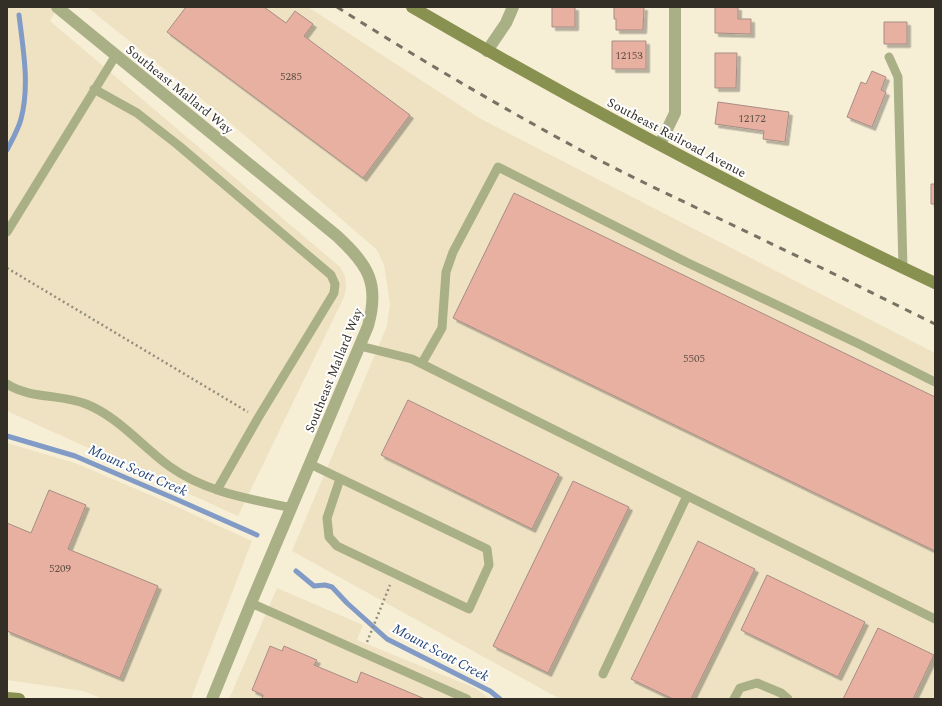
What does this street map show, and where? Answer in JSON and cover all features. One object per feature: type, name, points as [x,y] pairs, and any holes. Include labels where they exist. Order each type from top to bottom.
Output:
[{"type":"street","name":"Southeast Mallard Way","points":[[57,7],[337,236],[358,257],[368,272],[372,284],[374,296],[371,315],[360,346],[212,699]]},
{"type":"street","name":"Southeast Railroad Avenue","points":[[412,7],[487,51],[763,199],[935,283]]},
{"type":"street","points":[[487,51],[506,23],[513,7]]},
{"type":"street","points":[[660,144],[675,113],[675,7]]},
{"type":"street","points":[[7,698],[19,699]]},
{"type":"lane","points":[[7,232],[116,55]]},
{"type":"lane","points":[[889,57],[898,76],[903,268]]},
{"type":"lane","points":[[94,89],[137,113],[178,145],[331,275],[335,284],[334,292],[258,418],[217,490]]},
{"type":"lane","points":[[422,363],[442,328],[446,272],[453,252],[498,167],[686,262],[859,344],[935,382]]},
{"type":"lane","points":[[360,346],[412,359],[422,363],[935,619]]},
{"type":"lane","points":[[7,384],[31,393],[64,397],[86,404],[113,420],[169,466],[192,481],[238,496],[292,508]]},
{"type":"lane","points":[[310,464],[488,550],[489,565],[469,609],[337,546],[329,537],[327,518],[340,479]]},
{"type":"lane","points":[[603,674],[688,496]]},
{"type":"lane","points":[[251,603],[467,699]]},
{"type":"lane","points":[[734,699],[740,688],[757,683],[781,693],[788,699]]},
{"type":"path","points":[[7,268],[258,418]]},
{"type":"path","points":[[363,653],[395,574]]},
{"type":"shaded area","points":[[7,7],[58,7],[50,21],[340,267],[345,276],[346,288],[344,297],[238,516],[7,411]]},
{"type":"shaded area","points":[[87,7],[308,7],[481,119],[935,353],[935,699],[560,699],[292,551],[387,326],[390,304],[384,265],[377,250],[214,109]]},
{"type":"shaded area","points":[[7,443],[75,463],[162,500],[252,541],[191,699],[103,699],[83,691],[7,680]]},
{"type":"shaded area","points":[[277,588],[363,625],[357,640],[475,688],[490,699],[229,699]]},
{"type":"building","points":[[186,7],[264,7],[286,23],[295,11],[313,24],[304,36],[410,115],[363,178],[167,32]]},
{"type":"building","points":[[552,7],[575,7],[575,27],[552,27]]},
{"type":"building","points":[[614,7],[644,7],[643,30],[616,30]]},
{"type":"building","points":[[715,7],[738,7],[738,19],[751,19],[751,34],[715,33]]},
{"type":"building","points":[[884,22],[907,22],[907,44],[884,44]]},
{"type":"building","points":[[612,41],[646,41],[646,69],[612,69]]},
{"type":"building","points":[[715,53],[737,53],[736,88],[715,88]]},
{"type":"building","points":[[872,71],[886,77],[881,90],[886,92],[872,127],[847,117],[861,82],[866,84]]},
{"type":"building","points":[[718,102],[789,112],[785,142],[763,139],[764,131],[715,124]]},
{"type":"building","points":[[931,184],[935,184],[935,204],[931,204]]},
{"type":"building","points":[[514,193],[935,397],[935,551],[453,318]]},
{"type":"building","points":[[408,400],[559,474],[532,529],[381,455]]},
{"type":"building","points":[[573,481],[629,507],[548,673],[493,646]]},
{"type":"building","points":[[49,490],[86,505],[68,549],[158,586],[120,678],[7,631],[7,523],[31,533]]},
{"type":"building","points":[[698,541],[755,569],[691,699],[673,699],[631,679]]},
{"type":"building","points":[[767,575],[865,622],[838,677],[741,630]]},
{"type":"building","points":[[878,628],[934,655],[913,699],[843,699]]},
{"type":"building","points":[[270,646],[282,651],[284,646],[317,660],[314,665],[357,683],[361,672],[425,699],[262,699],[263,695],[252,690]]},
{"type":"waterway","name":"Mount Scott Creek","points":[[7,150],[20,123],[24,106],[25,67],[19,15]]},
{"type":"waterway","name":"Mount Scott Creek","points":[[7,436],[75,456],[257,535]]},
{"type":"waterway","name":"Mount Scott Creek","points":[[296,571],[314,586],[325,585],[332,587],[347,603],[387,639],[490,691],[500,699]]},
{"type":"railway","points":[[337,7],[466,86],[599,160],[935,324]]}]
